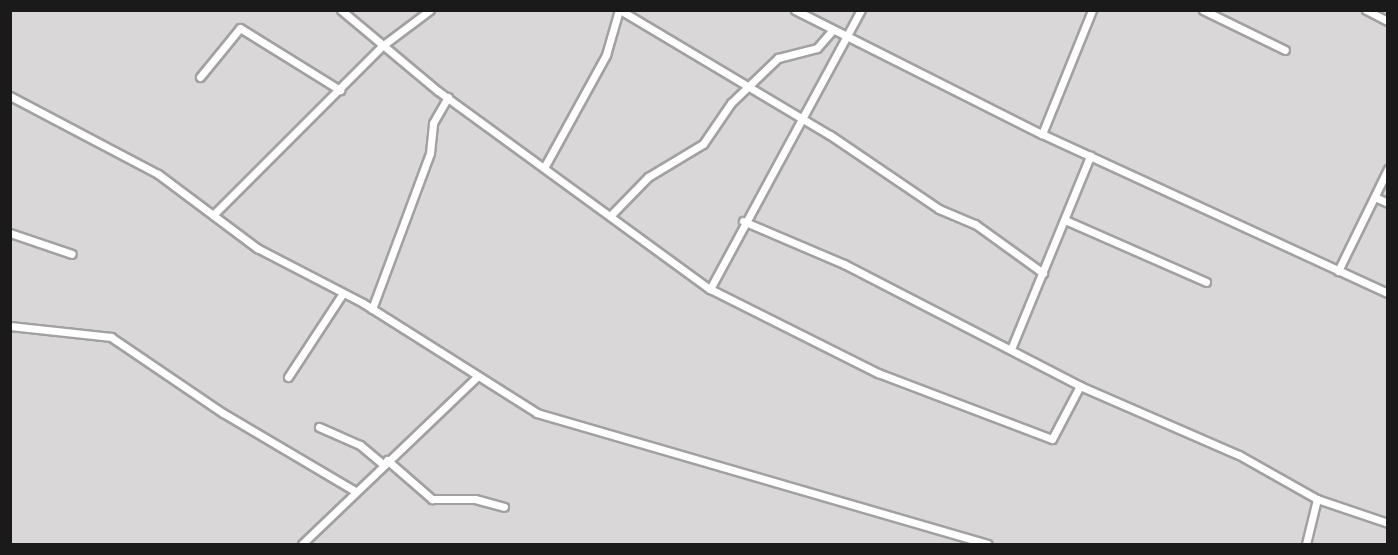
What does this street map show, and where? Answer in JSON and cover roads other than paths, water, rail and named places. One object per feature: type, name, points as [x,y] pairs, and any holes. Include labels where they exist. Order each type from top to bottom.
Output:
[{"type":"street","points":[[340,10],[448,98],[612,214],[710,289],[878,373],[1052,439],[1080,386]]},
{"type":"street","points":[[213,215],[382,46],[430,10]]},
{"type":"street","points":[[545,166],[606,55],[620,10],[800,118],[924,200],[975,224],[1042,273]]},
{"type":"street","points":[[795,10],[848,40],[1042,134],[1388,293]]},
{"type":"street","points":[[710,289],[742,221],[800,118],[848,40],[861,10]]},
{"type":"street","points":[[1042,134],[1092,10]]},
{"type":"street","points":[[1203,10],[1285,50]]},
{"type":"street","points":[[1366,10],[1388,21]]},
{"type":"street","points":[[200,77],[240,28],[339,90]]},
{"type":"street","points":[[612,214],[648,177],[703,144],[748,88],[778,58],[817,48],[832,31]]},
{"type":"street","points":[[10,96],[158,174],[257,248],[372,309],[537,413],[987,544]]},
{"type":"street","points":[[372,309],[430,153],[433,123],[448,98]]},
{"type":"street","points":[[1011,349],[1090,156]]},
{"type":"street","points":[[1338,271],[1388,169]]},
{"type":"street","points":[[1375,197],[1388,203]]},
{"type":"street","points":[[1065,220],[1206,282]]},
{"type":"street","points":[[742,221],[844,264],[1080,386],[1239,455],[1317,499],[1388,523]]},
{"type":"street","points":[[10,233],[72,254]]},
{"type":"street","points":[[288,377],[343,293]]},
{"type":"street","points":[[10,326],[111,337],[223,413],[355,491]]},
{"type":"street","points":[[302,544],[385,462],[477,377]]},
{"type":"street","points":[[319,427],[360,445],[432,499],[476,499],[504,507]]},
{"type":"street","points":[[1306,544],[1317,499]]}]
